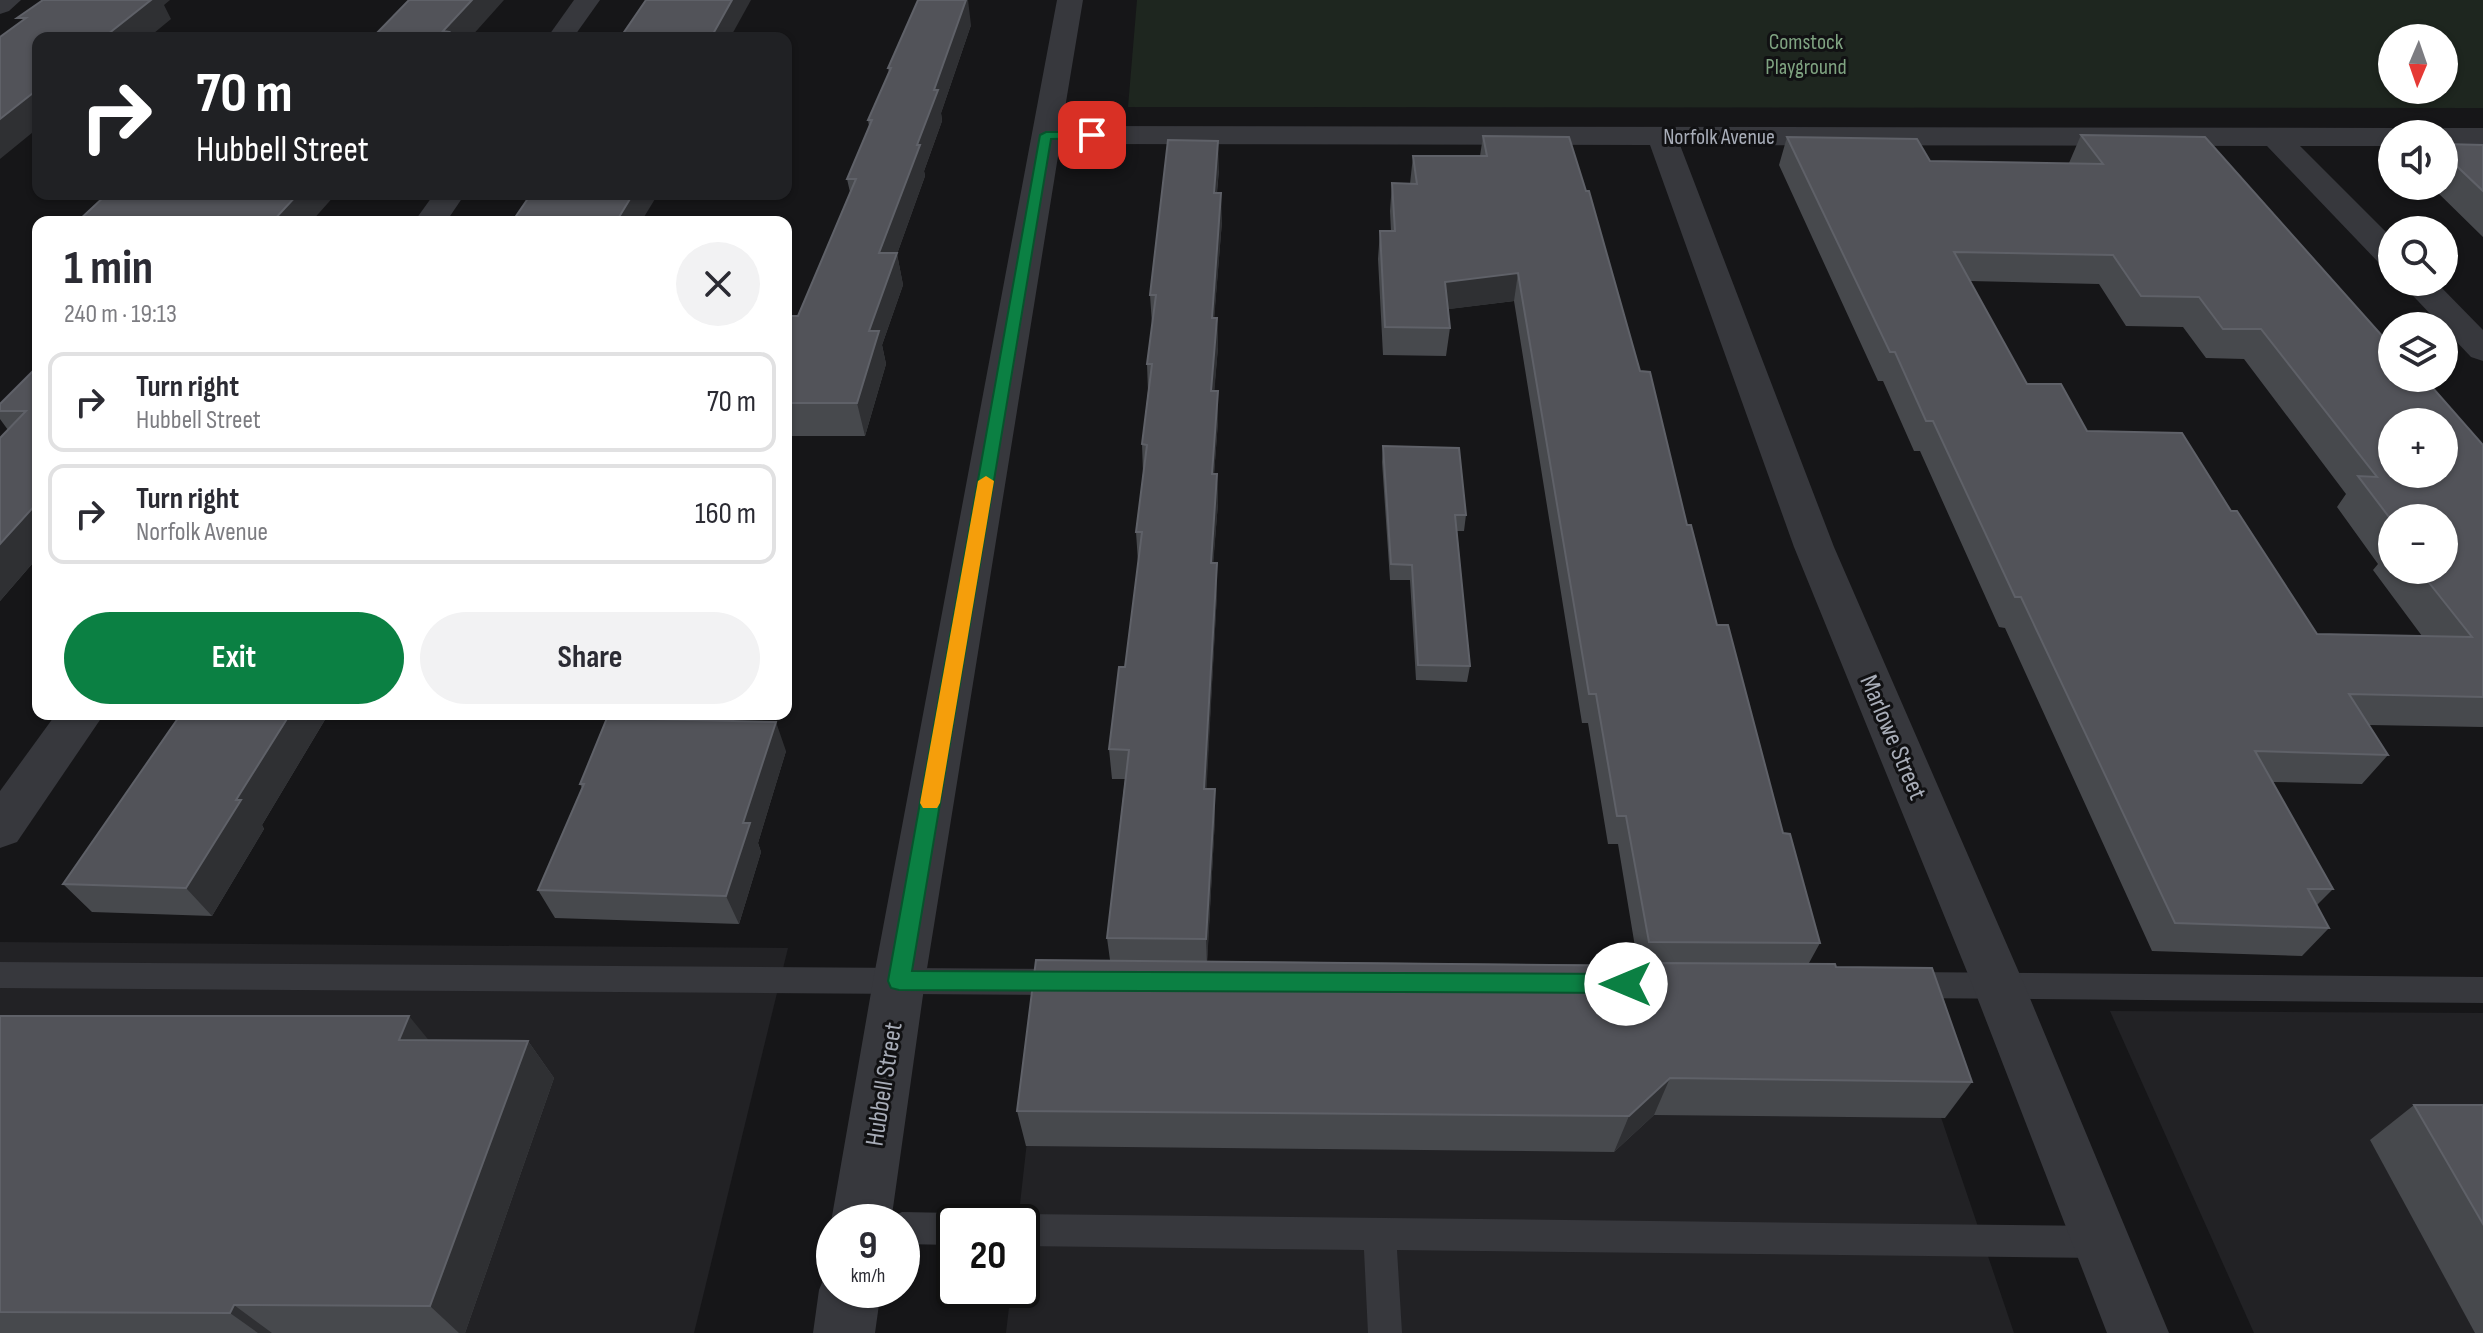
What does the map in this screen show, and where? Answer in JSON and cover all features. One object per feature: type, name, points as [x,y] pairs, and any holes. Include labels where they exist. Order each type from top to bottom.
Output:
[{"type":"street","points":[[0,6],[8,0]]},
{"type":"street","points":[[564,32],[587,0]]},
{"type":"street","name":"Hubbell Street","points":[[864,1204],[899,981],[1070,0]]},
{"type":"street","name":"Norfolk Avenue","points":[[1046,135],[2378,137]]},
{"type":"street","name":"Marlowe Street","points":[[1662,136],[1814,547],[1998,984],[2138,1333]]},
{"type":"street","points":[[2275,137],[2378,243]]},
{"type":"street","points":[[2458,137],[2483,137]]},
{"type":"street","points":[[2431,296],[2483,350]]},
{"type":"street","points":[[0,828],[77,720]]},
{"type":"street","points":[[844,1333],[847,1308]]},
{"type":"lane","points":[[0,975],[1086,982]]},
{"type":"lane","points":[[1873,985],[2483,990]]},
{"type":"lane","points":[[1040,1230],[2101,1242]]},
{"type":"lane","points":[[1380,1233],[1385,1333]]},
{"type":"shaded area","points":[[0,942],[788,948],[694,1333],[0,1333]]},
{"type":"shaded area","points":[[1043,998],[1902,1002],[2014,1333],[1006,1333],[1009,1308],[1040,1308],[1040,1204],[1020,1204]]},
{"type":"shaded area","points":[[2110,1011],[2483,1013],[2483,1333],[2254,1333]]},
{"type":"green space","name":"Comstock Playground","points":[[1137,0],[2483,0],[2483,108],[1128,107]]},
{"type":"building","points":[[43,0],[151,0],[111,32],[32,32],[32,94],[0,119],[0,37],[26,18],[17,18]]},
{"type":"building","points":[[409,0],[472,0],[443,31],[449,32],[378,32]]},
{"type":"building","points":[[646,0],[732,0],[714,32],[624,32]]},
{"type":"building","points":[[918,0],[966,0],[934,90],[938,90],[917,145],[920,145],[879,253],[897,253],[869,331],[879,331],[857,403],[792,403],[792,316],[798,316],[856,179],[847,179],[872,120],[868,120],[891,68],[888,68]]},
{"type":"building","points":[[2081,135],[2205,137],[2378,331],[2378,392],[2436,392],[2450,408],[2378,408],[2378,488],[2458,488],[2458,417],[2483,445],[2483,697],[2349,694],[2388,755],[2255,751],[2333,889],[2308,889],[2329,928],[2175,923],[2021,597],[2015,597],[1933,421],[1926,421],[1895,352],[1890,352],[1787,137],[1917,139],[1930,161],[2103,164]],"holes":[[[1954,252],[2113,255],[2141,296],[2199,297],[2223,329],[2261,329],[2377,477],[2358,476],[2379,504],[2458,504],[2458,584],[2430,584],[2472,637],[2317,634],[2237,511],[2231,511],[2182,433],[2087,431],[2061,384],[2027,384]]]},
{"type":"building","points":[[1483,136],[1569,137],[1586,191],[1589,191],[1640,371],[1650,372],[1687,525],[1691,525],[1717,625],[1728,625],[1783,833],[1790,834],[1820,943],[1649,942],[1626,816],[1617,816],[1596,694],[1589,694],[1518,273],[1445,282],[1450,328],[1385,327],[1380,231],[1395,231],[1392,183],[1417,184],[1413,156],[1487,156]]},
{"type":"building","points":[[1168,140],[1218,141],[1214,193],[1221,193],[1212,318],[1217,318],[1211,391],[1218,391],[1212,474],[1217,474],[1211,563],[1217,563],[1204,789],[1215,789],[1206,939],[1107,938],[1129,750],[1109,749],[1119,667],[1125,667],[1142,532],[1136,532],[1147,445],[1142,444],[1152,364],[1147,364],[1156,295],[1150,295]]},
{"type":"building","points":[[2458,144],[2483,145],[2483,191],[2458,167]]},
{"type":"building","points":[[101,200],[292,200],[278,216],[83,216]]},
{"type":"building","points":[[527,200],[629,200],[620,216],[516,216]]},
{"type":"building","points":[[32,372],[32,509],[0,544],[0,438],[26,411],[0,411],[0,404]]},
{"type":"building","points":[[1383,446],[1459,448],[1466,515],[1455,515],[1470,666],[1418,665],[1412,565],[1391,564]]},
{"type":"building","points":[[177,720],[286,720],[186,888],[63,884]]},
{"type":"building","points":[[606,720],[776,722],[743,823],[750,823],[726,896],[538,890],[584,784],[580,784]]},
{"type":"building","points":[[1036,960],[1660,966],[1659,963],[1835,964],[1836,967],[1932,968],[1972,1082],[1670,1078],[1629,1116],[1017,1111]]},
{"type":"building","points":[[0,1016],[409,1016],[399,1040],[528,1041],[430,1306],[234,1305],[230,1313],[0,1312]]},
{"type":"building","points":[[2414,1105],[2483,1105],[2483,1224]]},
{"type":"slow traffic","points":[[930,803],[986,481]]},
{"type":"route","points":[[1092,135],[1046,135],[899,981],[1626,984]]}]
